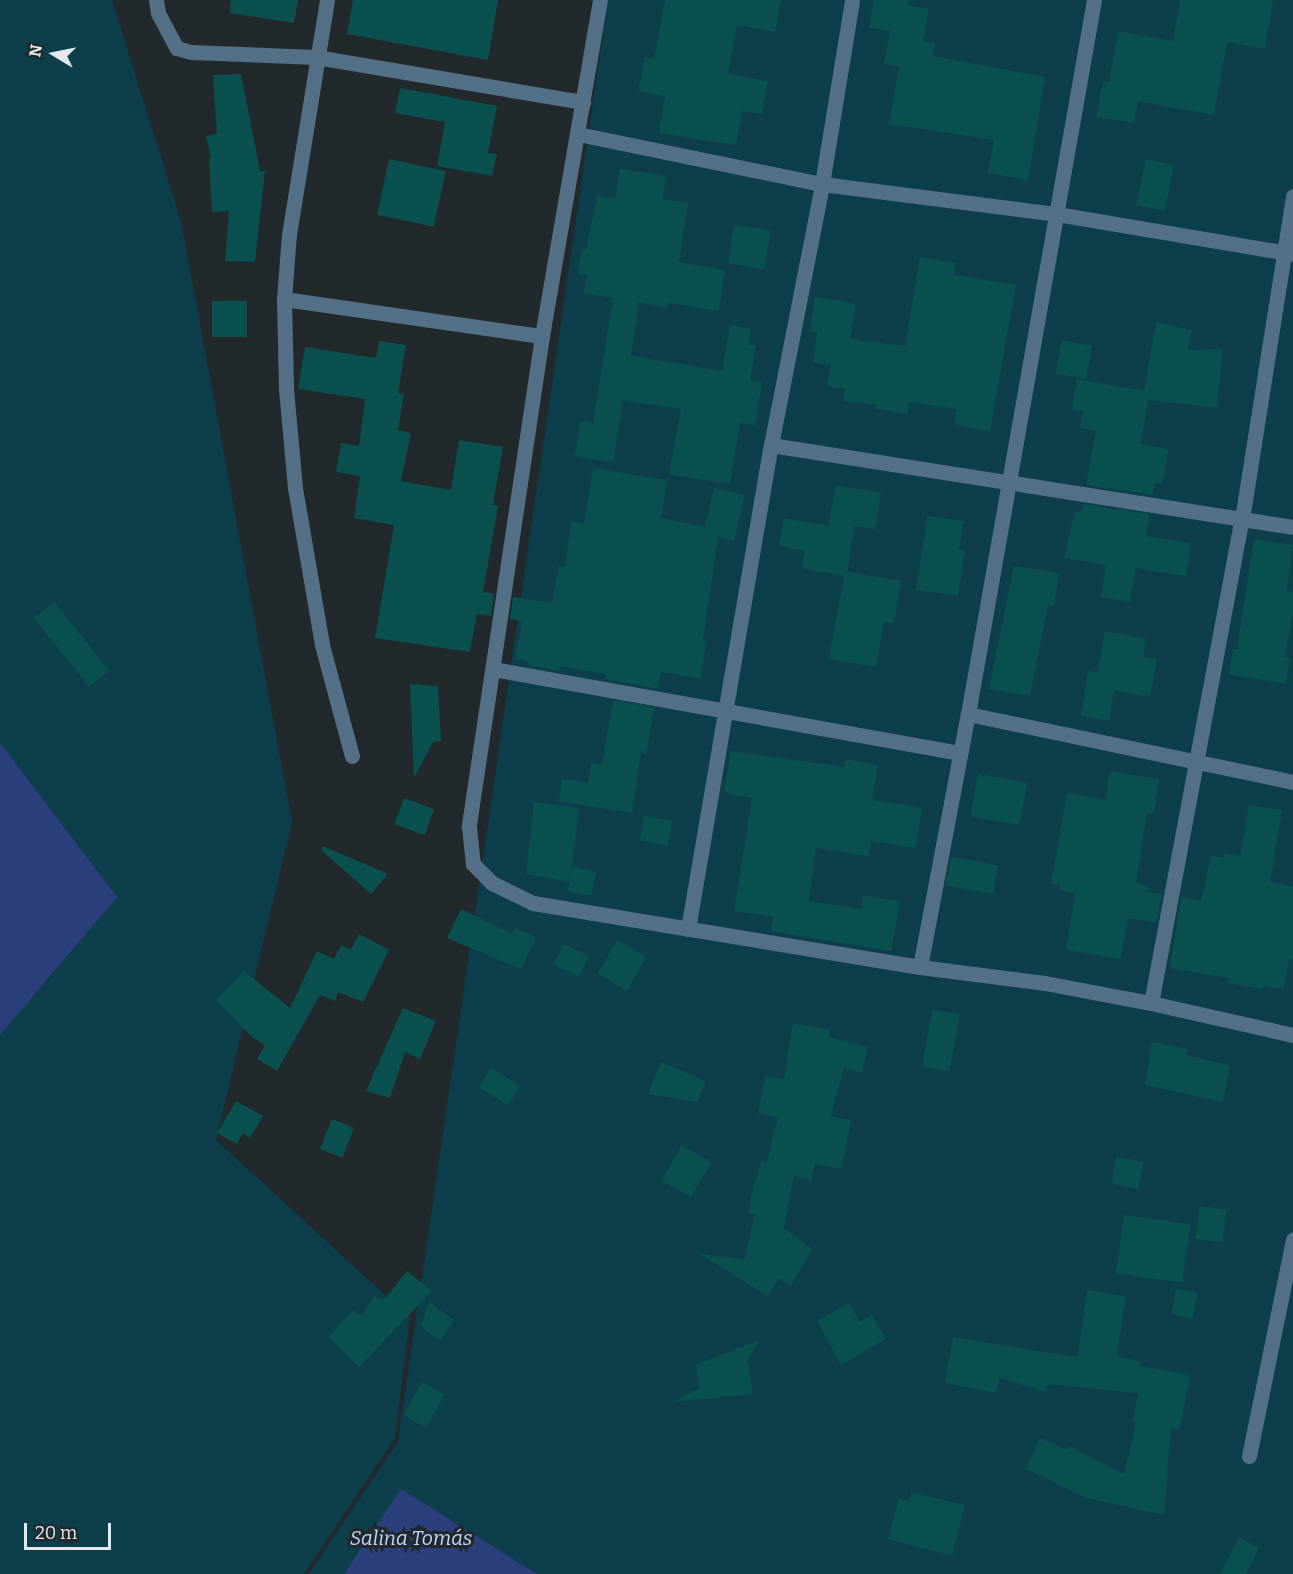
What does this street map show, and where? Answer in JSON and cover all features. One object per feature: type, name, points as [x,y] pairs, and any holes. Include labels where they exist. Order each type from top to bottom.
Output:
[{"type":"street","points":[[156,0],[158,13],[177,48],[191,52],[316,57],[584,102]]},
{"type":"street","points":[[327,0],[289,234],[284,299],[286,389],[295,488],[322,645],[352,756]]},
{"type":"street","points":[[600,0],[542,336],[469,827],[473,864],[492,883],[533,903],[920,967],[1045,983],[1151,1003],[1293,1035]]},
{"type":"street","points":[[688,928],[771,445],[822,184],[852,0]]},
{"type":"street","points":[[920,967],[961,753],[1094,0]]},
{"type":"street","points":[[578,134],[822,184],[1056,214],[1288,253]]},
{"type":"street","points":[[1151,1003],[1242,519],[1288,253],[1293,196]]},
{"type":"street","points":[[284,299],[542,336]]},
{"type":"street","points":[[771,445],[1293,527]]},
{"type":"street","points":[[493,669],[961,753]]},
{"type":"street","points":[[968,714],[1293,782]]},
{"type":"street","points":[[1249,1456],[1293,1239]]},
{"type":"shaded area","points":[[0,0],[112,0],[181,221],[292,822],[216,1140],[410,1318],[395,1438],[304,1574],[0,1574]]},
{"type":"shaded area","points":[[608,0],[1293,0],[1293,1574],[309,1574],[398,1442]]},
{"type":"water","points":[[0,743],[117,897],[0,1035]]},
{"type":"water","name":"Salina Tomás","points":[[401,1489],[537,1574],[344,1574]]},
{"type":"building","points":[[231,0],[298,0],[294,23],[230,13]]},
{"type":"building","points":[[353,0],[498,0],[488,60],[347,34]]},
{"type":"building","points":[[665,0],[781,0],[775,32],[737,25],[728,74],[768,81],[762,114],[742,111],[736,145],[659,133],[665,96],[638,91],[645,57],[654,59]]},
{"type":"building","points":[[874,0],[909,0],[908,5],[929,9],[923,41],[935,43],[933,56],[1045,77],[1028,180],[988,173],[994,140],[889,124],[899,67],[884,64],[890,31],[869,28]]},
{"type":"building","points":[[1180,0],[1273,0],[1265,49],[1227,42],[1214,115],[1138,101],[1134,123],[1096,117],[1103,81],[1109,82],[1118,31],[1173,41]]},
{"type":"building","points":[[241,74],[260,171],[265,171],[255,262],[225,261],[229,211],[212,212],[209,158],[211,158],[206,136],[217,134],[213,75]]},
{"type":"building","points":[[400,88],[497,106],[488,153],[497,154],[492,176],[437,166],[445,122],[395,113]]},
{"type":"building","points":[[389,159],[446,171],[434,227],[377,215]]},
{"type":"building","points":[[1146,159],[1174,165],[1165,211],[1136,205]]},
{"type":"building","points":[[620,169],[666,176],[663,199],[688,203],[679,262],[725,270],[719,311],[668,303],[667,308],[639,302],[631,356],[722,371],[730,325],[751,329],[749,345],[756,346],[750,380],[762,382],[755,425],[740,423],[730,484],[669,474],[681,409],[623,400],[613,462],[575,456],[580,421],[593,423],[613,298],[584,293],[587,275],[578,274],[582,249],[586,250],[597,196],[615,199]]},
{"type":"building","points":[[734,225],[771,231],[764,269],[728,264]]},
{"type":"building","points":[[920,257],[956,263],[954,275],[1016,285],[990,431],[955,425],[957,409],[909,402],[907,414],[876,409],[877,405],[844,401],[845,389],[827,386],[831,365],[813,362],[817,332],[810,331],[815,297],[856,304],[850,339],[905,346]]},
{"type":"building","points":[[212,301],[247,301],[247,337],[212,337]]},
{"type":"building","points":[[1156,322],[1192,330],[1188,350],[1223,349],[1217,408],[1148,400],[1141,444],[1169,449],[1162,484],[1155,483],[1153,495],[1086,485],[1096,431],[1080,428],[1083,411],[1072,409],[1077,379],[1144,391]]},
{"type":"building","points":[[1062,340],[1092,346],[1086,379],[1056,373]]},
{"type":"building","points":[[379,341],[406,345],[398,393],[404,394],[398,430],[411,433],[401,481],[451,490],[459,440],[503,447],[493,505],[498,506],[483,592],[494,594],[491,616],[477,614],[470,652],[375,638],[394,525],[354,518],[360,476],[336,472],[341,443],[359,446],[365,399],[298,389],[305,347],[376,358]]},
{"type":"building","points":[[593,468],[667,480],[661,518],[705,527],[714,488],[745,495],[734,541],[718,537],[703,640],[706,641],[701,678],[661,672],[658,689],[605,679],[606,674],[560,666],[559,671],[528,665],[528,661],[515,659],[522,621],[510,619],[513,597],[552,603],[559,566],[565,567],[571,522],[584,524]]},
{"type":"building","points":[[836,485],[881,493],[875,529],[855,526],[847,572],[901,581],[894,623],[884,622],[876,667],[829,659],[844,576],[802,568],[805,551],[779,546],[784,518],[828,526]]},
{"type":"building","points":[[1083,504],[1149,514],[1146,536],[1191,543],[1186,576],[1136,568],[1130,602],[1101,597],[1106,565],[1064,558],[1075,511],[1081,513]]},
{"type":"building","points":[[927,516],[964,521],[959,549],[965,550],[958,596],[916,590]]},
{"type":"building","points":[[1254,539],[1293,545],[1287,591],[1293,592],[1293,613],[1285,657],[1290,658],[1286,684],[1229,674],[1233,649],[1237,649]]},
{"type":"building","points":[[1014,566],[1059,573],[1054,606],[1048,605],[1030,696],[989,689]]},
{"type":"building","points":[[54,602],[109,670],[89,687],[34,618]]},
{"type":"building","points":[[1105,631],[1146,639],[1143,657],[1157,659],[1150,697],[1114,690],[1109,721],[1081,716],[1088,671],[1097,673]]},
{"type":"building","points":[[410,684],[438,686],[441,741],[433,742],[414,778]]},
{"type":"building","points":[[613,700],[654,708],[646,754],[641,753],[632,813],[559,801],[562,779],[588,783],[591,763],[602,765]]},
{"type":"building","points":[[731,751],[844,767],[846,759],[878,765],[872,800],[922,808],[915,848],[871,841],[869,856],[816,848],[809,901],[861,909],[863,895],[900,902],[891,951],[771,931],[773,917],[734,911],[752,798],[724,792]]},
{"type":"building","points":[[1110,771],[1159,779],[1154,814],[1147,813],[1136,883],[1148,885],[1147,892],[1162,894],[1156,923],[1128,918],[1121,959],[1066,950],[1075,893],[1060,891],[1060,885],[1051,884],[1067,793],[1105,800]]},
{"type":"building","points":[[978,774],[1027,783],[1020,825],[971,816]]},
{"type":"building","points":[[404,798],[434,809],[424,835],[394,824]]},
{"type":"building","points":[[534,802],[579,808],[570,881],[573,867],[596,872],[591,896],[568,891],[570,882],[526,874]]},
{"type":"building","points":[[1249,805],[1282,810],[1270,882],[1293,886],[1293,960],[1289,959],[1284,989],[1264,985],[1263,989],[1228,983],[1229,978],[1170,968],[1181,897],[1201,901],[1211,855],[1223,858],[1224,853],[1240,856]]},
{"type":"building","points":[[644,816],[673,821],[668,846],[640,841]]},
{"type":"building","points":[[323,846],[388,874],[371,894],[321,850]]},
{"type":"building","points":[[951,857],[998,865],[993,894],[946,886]]},
{"type":"building","points":[[461,909],[512,934],[515,928],[536,937],[521,969],[447,938]]},
{"type":"building","points":[[359,934],[389,950],[363,1002],[338,992],[335,1001],[320,995],[277,1071],[257,1059],[265,1045],[253,1038],[215,1000],[244,971],[290,1008],[317,951],[334,959],[341,945],[351,950]]},
{"type":"building","points":[[617,940],[646,957],[627,991],[598,974]]},
{"type":"building","points":[[564,944],[589,956],[579,977],[554,965]]},
{"type":"building","points":[[403,1008],[436,1021],[420,1059],[405,1052],[390,1098],[366,1091]]},
{"type":"building","points":[[932,1010],[960,1015],[950,1071],[922,1066]]},
{"type":"building","points":[[793,1023],[830,1030],[829,1037],[868,1047],[862,1073],[844,1068],[831,1116],[851,1120],[842,1169],[815,1164],[811,1181],[794,1176],[784,1228],[812,1249],[791,1286],[779,1278],[768,1296],[698,1253],[744,1260],[755,1214],[749,1213],[751,1195],[761,1161],[767,1162],[778,1117],[758,1113],[765,1076],[784,1079]]},
{"type":"building","points":[[1152,1042],[1187,1049],[1186,1055],[1230,1065],[1223,1102],[1145,1085]]},
{"type":"building","points":[[661,1062],[706,1081],[697,1102],[648,1094]]},
{"type":"building","points":[[491,1068],[520,1086],[508,1106],[479,1088]]},
{"type":"building","points":[[236,1101],[263,1116],[250,1138],[243,1133],[237,1144],[217,1133]]},
{"type":"building","points":[[332,1119],[354,1128],[342,1158],[320,1149]]},
{"type":"building","points":[[682,1145],[711,1162],[691,1198],[662,1181]]},
{"type":"building","points":[[1116,1157],[1144,1162],[1139,1188],[1111,1184]]},
{"type":"building","points":[[1200,1206],[1227,1210],[1222,1242],[1195,1239]]},
{"type":"building","points":[[1124,1215],[1190,1224],[1182,1283],[1116,1273]]},
{"type":"building","points":[[407,1271],[432,1291],[359,1367],[328,1337],[354,1310],[361,1316],[375,1296],[383,1301]]},
{"type":"building","points":[[1176,1289],[1198,1293],[1193,1318],[1171,1315]]},
{"type":"building","points":[[1087,1290],[1126,1296],[1117,1356],[1141,1362],[1140,1366],[1190,1375],[1180,1429],[1171,1428],[1164,1515],[1086,1498],[1026,1469],[1040,1438],[1067,1450],[1069,1446],[1124,1474],[1136,1422],[1133,1421],[1138,1393],[1048,1384],[1046,1392],[1000,1378],[996,1393],[945,1383],[953,1337],[1075,1357],[1078,1355]]},
{"type":"building","points":[[429,1302],[454,1320],[440,1341],[421,1326]]},
{"type":"building","points":[[849,1303],[860,1322],[872,1315],[886,1339],[841,1365],[817,1321]]},
{"type":"building","points":[[759,1340],[748,1360],[753,1394],[674,1402],[699,1388],[696,1365]]},
{"type":"building","points":[[422,1382],[445,1395],[426,1428],[404,1415]]},
{"type":"building","points":[[911,1492],[965,1505],[952,1556],[888,1539],[899,1498],[909,1501]]},
{"type":"building","points":[[1239,1537],[1259,1548],[1246,1574],[1220,1574]]}]
